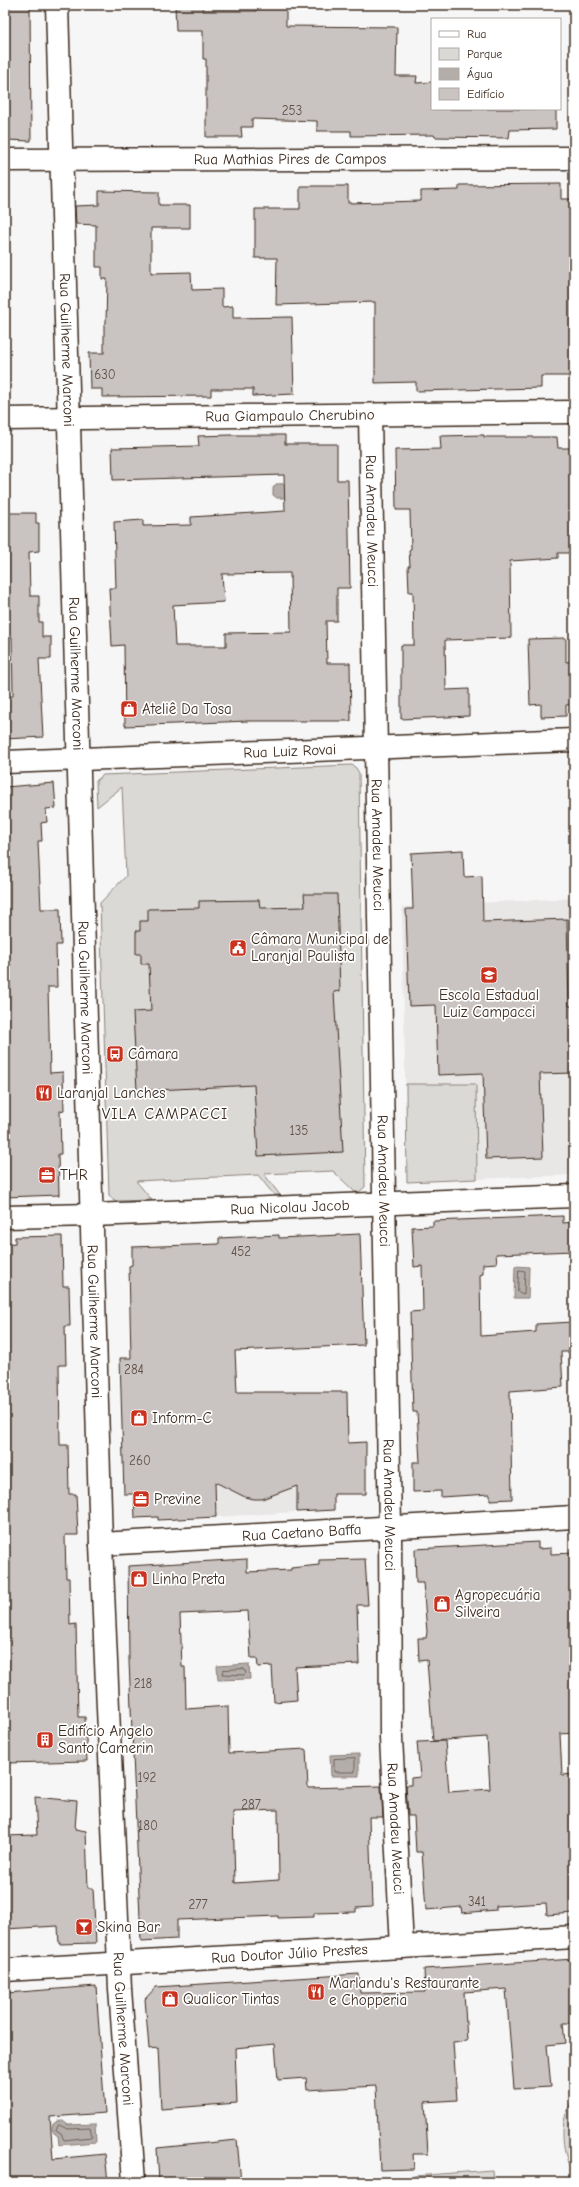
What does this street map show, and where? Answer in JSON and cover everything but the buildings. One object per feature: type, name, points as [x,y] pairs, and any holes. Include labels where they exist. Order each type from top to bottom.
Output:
[{"type":"street","name":"Rua Guilherme Marconi","points":[[57,5],[63,160],[101,1544],[119,1963],[134,2182]]},
{"type":"street","name":"Rua Mathias Pires de Campos","points":[[5,160],[574,158]]},
{"type":"street","name":"Rua Giampaulo Cherubino","points":[[5,419],[574,412]]},
{"type":"street","name":"Rua Amadeu Meucci","points":[[370,415],[390,1528],[391,1738],[402,1947]]},
{"type":"street","name":"Rua Luiz Rovai","points":[[5,762],[574,740]]},
{"type":"street","name":"Rua Nicolau Jacob","points":[[5,1217],[93,1215],[574,1196]]},
{"type":"street","name":"Rua Caetano Baffa","points":[[101,1544],[574,1516]]},
{"type":"street","name":"Rua Doutor Júlio Prestes","points":[[5,1970],[574,1937]]},
{"type":"shaded area","name":"Escola Estadual Luiz Campacci","points":[[574,898],[574,1175],[407,1182],[402,907]]},
{"type":"shaded area","points":[[295,1431],[297,1512],[216,1517],[214,1435]]},
{"type":"green space","points":[[352,765],[359,773],[365,1187],[359,1192],[355,1192],[333,1171],[264,1174],[280,1195],[274,1195],[258,1175],[136,1181],[152,1200],[114,1201],[109,1195],[100,903],[126,876],[122,787],[97,807],[96,781],[103,775]]},
{"type":"green space","points":[[406,1084],[476,1084],[477,1179],[407,1182]]},
{"type":"green space","points":[[574,2099],[574,2179],[564,2149],[563,2128],[568,2108]]},
{"type":"green space","points":[[492,2170],[493,2182],[414,2182],[414,2176]]},
{"type":"water","points":[[304,483],[304,498],[277,498],[273,495],[273,488],[276,484]]},
{"type":"water","points":[[515,1266],[529,1267],[528,1298],[514,1298]]},
{"type":"water","points":[[249,1664],[250,1679],[218,1680],[217,1666]]},
{"type":"water","points":[[359,1754],[359,1776],[331,1776],[330,1755]]},
{"type":"water","points":[[58,2121],[63,2121],[68,2125],[95,2124],[96,2142],[59,2145],[58,2136],[52,2129],[53,2124]]},
{"type":"place","name":"Ateliê Da Tosa","points":[[129,709]]},
{"type":"place","name":"Câmara Municipal de Laranjal Paulista","points":[[238,948]]},
{"type":"place","name":"Escola Estadual Luiz Campacci","points":[[489,975]]},
{"type":"place","name":"Câmara","points":[[115,1054]]},
{"type":"place","name":"Laranjal Lanches","points":[[44,1093]]},
{"type":"place","name":"THR","points":[[47,1175]]},
{"type":"place","name":"Inform-C","points":[[139,1418]]},
{"type":"place","name":"Previne","points":[[141,1499]]},
{"type":"place","name":"Linha Preta","points":[[139,1579]]},
{"type":"place","name":"Agropecuária Silveira","points":[[442,1604]]},
{"type":"place","name":"Edifício Angelo Santo Camerin","points":[[45,1740]]},
{"type":"place","name":"Skina Bar","points":[[84,1927]]},
{"type":"place","name":"Marlandu's Restaurante e Chopperia","points":[[316,1992]]},
{"type":"place","name":"Qualicor Tintas","points":[[170,1999]]},
{"type":"district","name":"VILA CAMPACCI","points":[[165,1114]]}]
